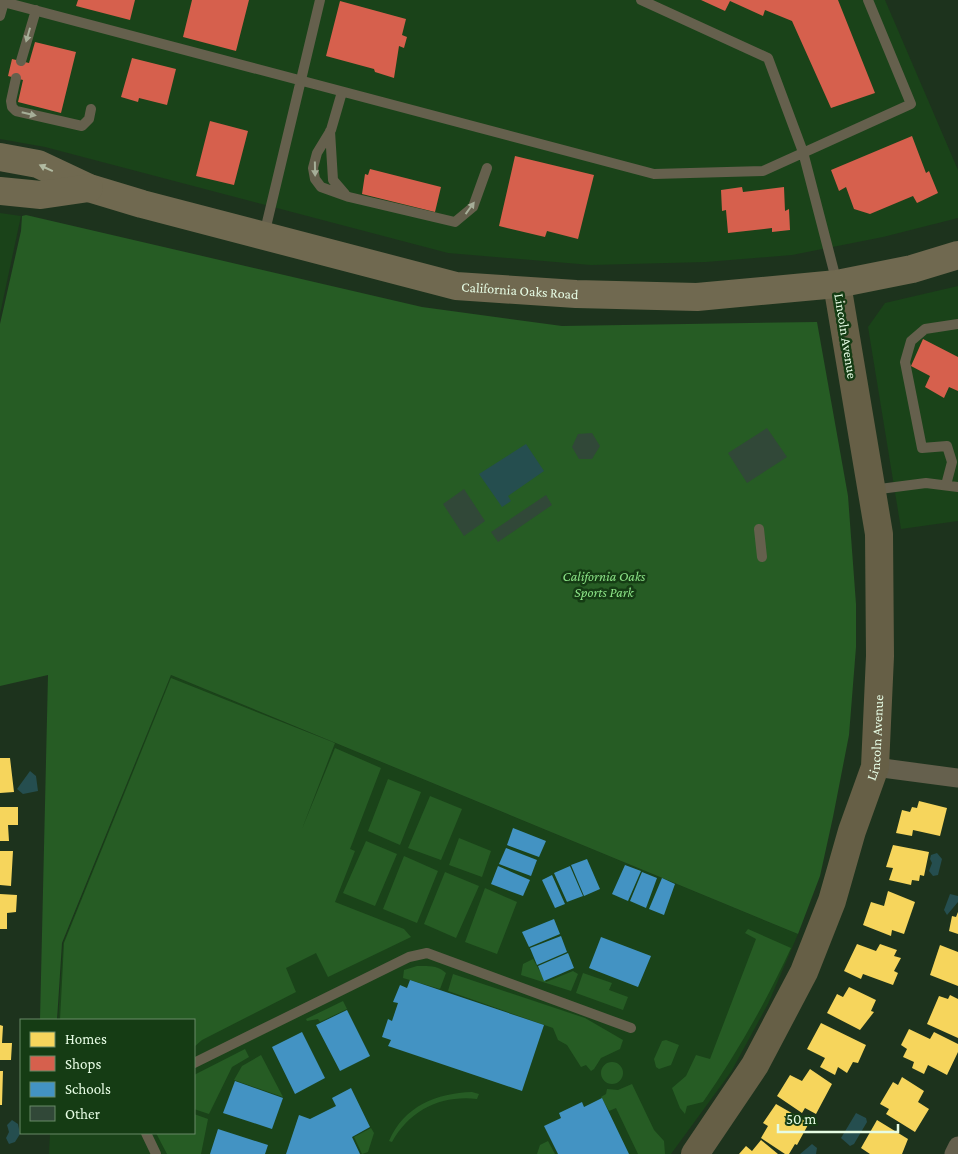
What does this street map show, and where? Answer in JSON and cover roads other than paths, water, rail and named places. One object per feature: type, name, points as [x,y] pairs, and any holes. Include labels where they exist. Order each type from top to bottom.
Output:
[{"type":"main road","name":"California Oaks Road","points":[[0,157],[38,164],[89,188],[263,238],[456,286],[576,294],[697,298],[837,284],[912,269],[958,255]]},
{"type":"main road","name":"California Oaks Road","points":[[0,191],[41,195],[89,188]]},
{"type":"street","name":"Lincoln Avenue","points":[[695,1154],[755,1065],[804,972],[832,901],[852,831],[875,767],[880,656],[879,534],[837,284]]},
{"type":"street","points":[[875,767],[958,778]]},
{"type":"street","points":[[954,1154],[958,1146]]},
{"type":"lane","points":[[263,238],[299,80],[320,0]]},
{"type":"lane","points":[[641,0],[768,58],[803,152],[837,284]]},
{"type":"lane","points":[[0,16],[7,1],[654,174],[763,171],[911,104],[868,0]]},
{"type":"lane","points":[[21,61],[36,10]]},
{"type":"lane","points":[[16,78],[11,101],[12,107],[16,111],[82,126],[88,119],[91,109]]},
{"type":"lane","points":[[342,92],[330,130],[317,153],[313,168],[315,179],[321,187],[349,197],[455,222],[473,207],[488,168]]},
{"type":"lane","points":[[330,130],[334,180],[345,194]]},
{"type":"lane","points":[[946,485],[955,460],[947,446],[922,448],[905,362],[911,341],[925,329],[958,324]]},
{"type":"lane","points":[[871,490],[926,483],[958,487]]},
{"type":"lane","points":[[759,529],[762,556]]},
{"type":"lane","points":[[195,1063],[409,957],[426,953],[631,1028]]},
{"type":"lane","points":[[146,1134],[156,1154]]},
{"type":"water","points":[[526,444],[544,471],[508,496],[511,501],[502,507],[479,474]]},
{"type":"water","points":[[30,771],[36,776],[38,791],[23,794],[17,789]]},
{"type":"water","points":[[937,853],[942,859],[938,875],[933,876],[929,871],[932,863],[930,859],[931,855]]},
{"type":"water","points":[[950,894],[958,896],[958,902],[947,915],[944,910]]},
{"type":"water","points":[[856,1113],[866,1118],[867,1122],[854,1144],[850,1146],[841,1138]]},
{"type":"water","points":[[12,1120],[18,1124],[20,1134],[15,1142],[9,1144],[6,1138],[9,1132],[7,1125]]},
{"type":"water","points":[[812,1144],[817,1148],[816,1154],[800,1154]]},
{"type":"park label","name":"California Oaks Sports Park","points":[[604,584]]}]
